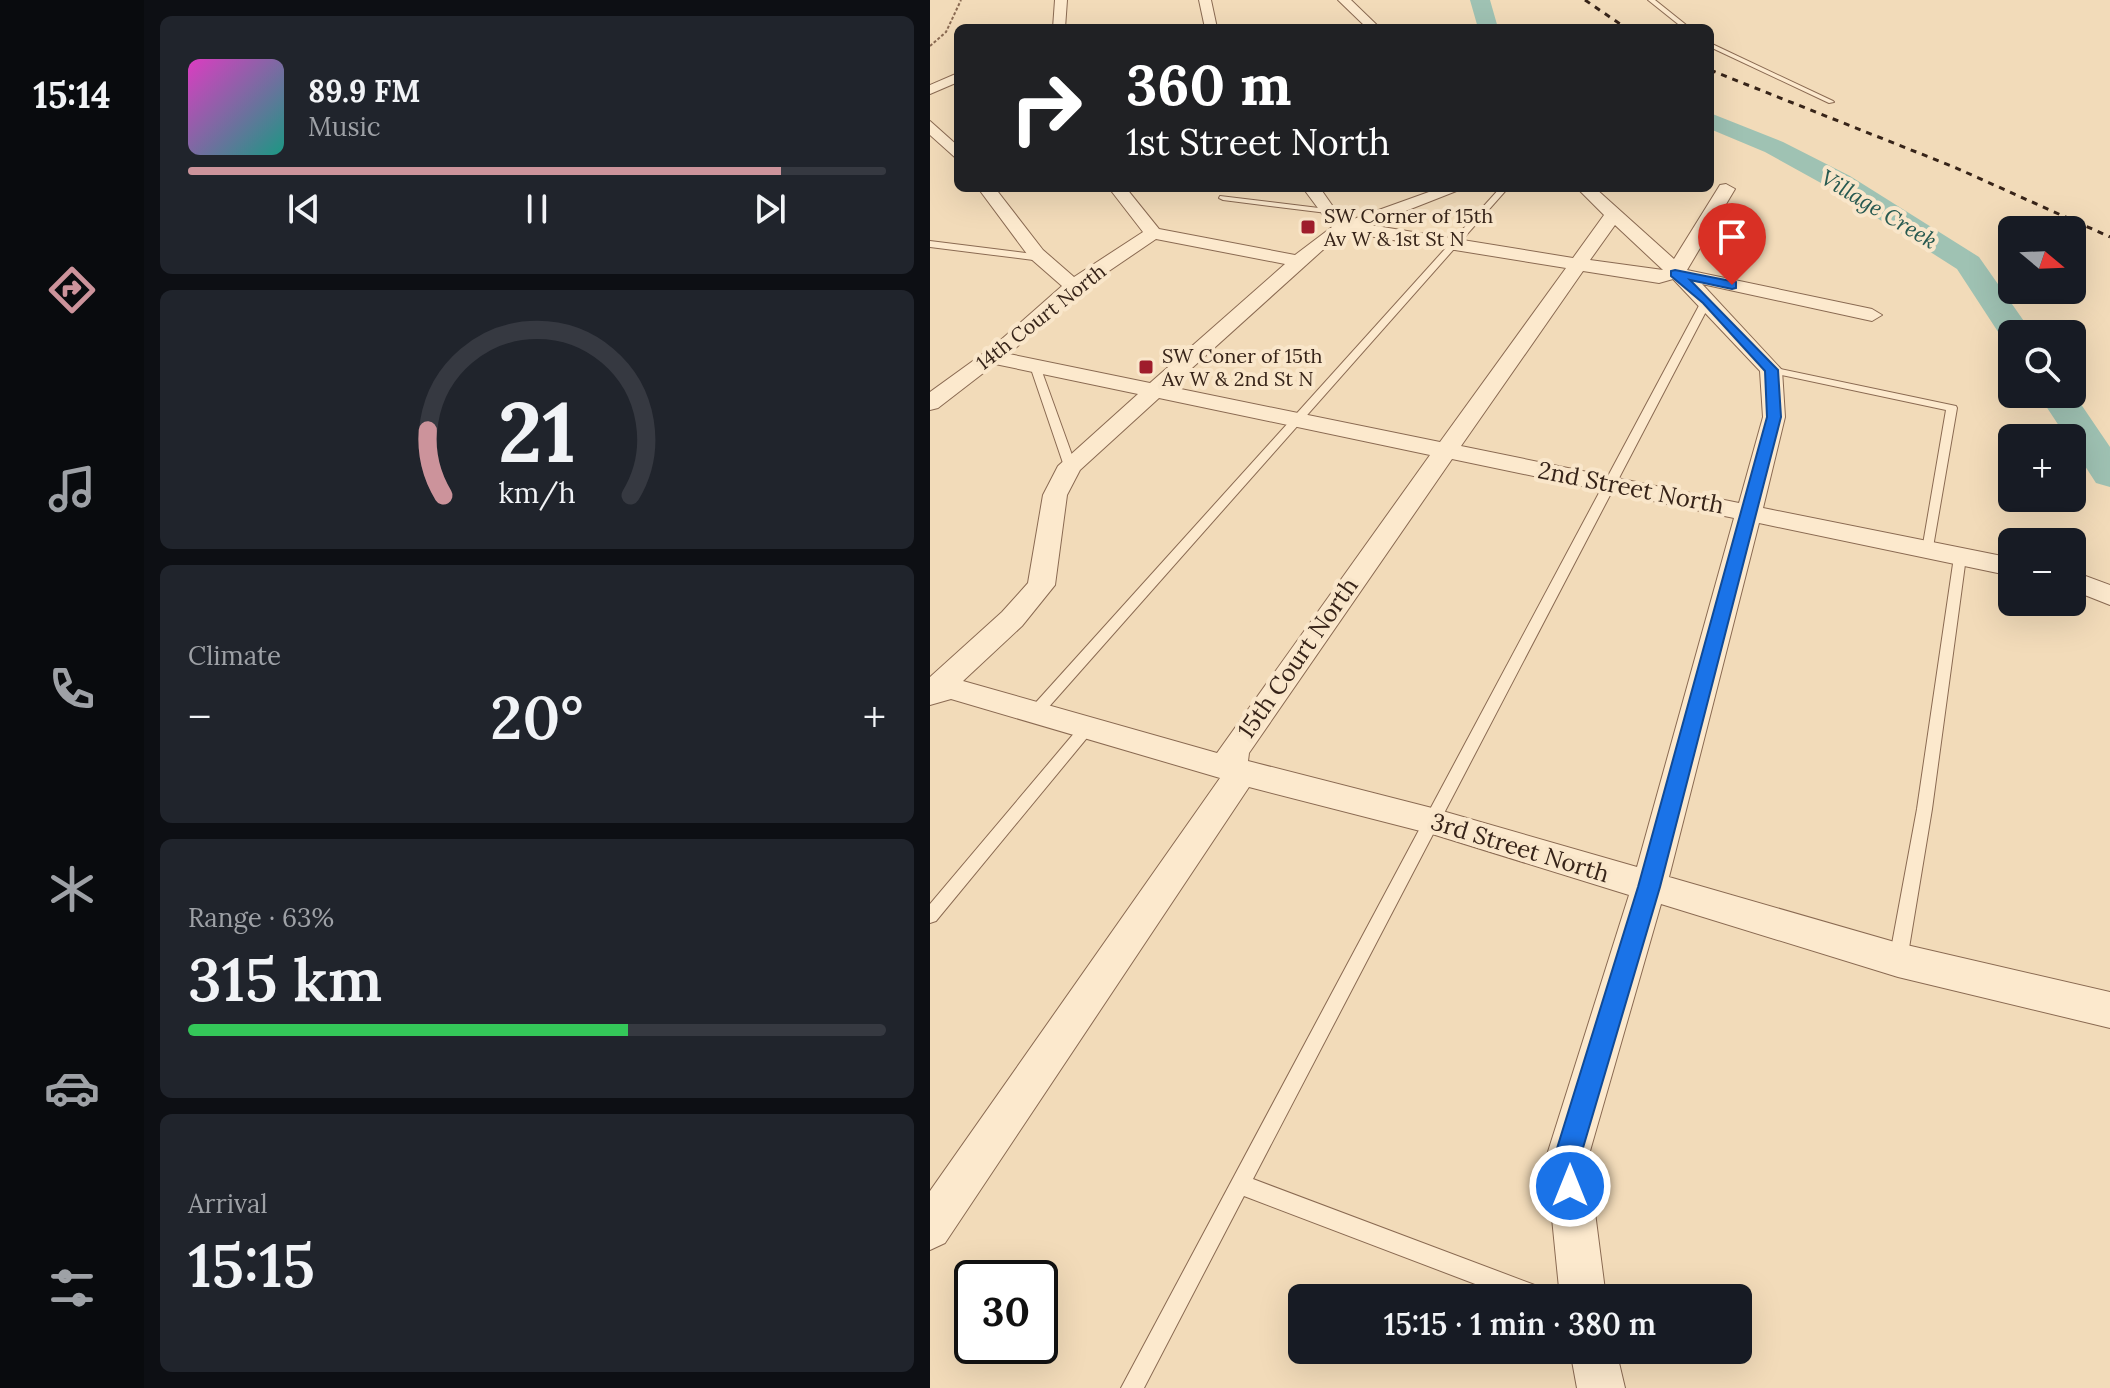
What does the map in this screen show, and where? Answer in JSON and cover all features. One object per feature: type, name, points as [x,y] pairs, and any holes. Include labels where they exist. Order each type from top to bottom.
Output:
[{"type":"street","points":[[1059,24],[1061,0]]},
{"type":"street","points":[[1205,0],[1210,24]]},
{"type":"street","points":[[1344,0],[1370,24]]},
{"type":"street","points":[[930,90],[952,78]]},
{"type":"street","points":[[930,126],[954,151]]},
{"type":"street","points":[[1675,273],[1726,189]]},
{"type":"street","points":[[989,192],[1041,258],[1058,276],[1074,286]]},
{"type":"street","points":[[1120,192],[1153,233],[1297,261]]},
{"type":"street","points":[[1314,192],[1335,222],[1346,227],[1659,277],[1675,273],[1872,315]]},
{"type":"street","points":[[931,693],[1012,619],[1041,585],[1055,495],[1070,466],[1330,234],[1445,192]]},
{"type":"street","points":[[1581,1284],[1567,1158],[1649,887],[1774,417],[1771,370],[1707,300],[1589,192]]},
{"type":"street","name":"15th Court North","points":[[930,1228],[1139,928],[1238,778],[1232,764],[1233,751],[1613,215]]},
{"type":"street","name":"14th Court North","points":[[930,403],[991,357],[1074,286],[1153,233]]},
{"type":"street","name":"2nd Street North","points":[[991,357],[1998,564]]},
{"type":"street","points":[[2086,586],[2105,593]]},
{"type":"street","name":"3rd Street North","points":[[931,693],[951,688],[1237,771],[1432,821],[1898,960],[2110,1010]]},
{"type":"street","points":[[1596,1364],[1601,1388]]},
{"type":"lane","points":[[1651,0],[1682,24]]},
{"type":"lane","points":[[1714,47],[1831,102]]},
{"type":"lane","points":[[1034,714],[1500,192]]},
{"type":"lane","points":[[1223,198],[1327,211]]},
{"type":"lane","points":[[930,244],[1041,258]]},
{"type":"lane","points":[[1132,1388],[1707,300]]},
{"type":"lane","points":[[1035,366],[1070,466]]},
{"type":"lane","points":[[1771,370],[1952,408],[1928,550]]},
{"type":"lane","points":[[1898,960],[1919,860],[1926,789],[1960,557]]},
{"type":"lane","points":[[930,916],[1086,729]]},
{"type":"lane","points":[[1240,1184],[1503,1284]]},
{"type":"path","points":[[930,46],[946,32],[961,0]]},
{"type":"waterway","name":"Village Creek","points":[[1480,0],[1487,24]]},
{"type":"waterway","name":"Village Creek","points":[[1714,122],[1774,147],[1840,182],[1968,263],[2007,320]]},
{"type":"waterway","name":"Village Creek","points":[[2065,408],[2110,475]]},
{"type":"railway","points":[[1585,0],[1620,24]]},
{"type":"railway","points":[[1714,72],[1954,167],[2110,237]]},
{"type":"place","name":"SW Corner of 15th Av W & 1st St N","points":[[1308,227]]},
{"type":"place","name":"SW Coner of 15th Av W & 2nd St N","points":[[1146,367]]},
{"type":"route","points":[[1570,1186],[1567,1158],[1649,887],[1774,417],[1771,370],[1707,300],[1675,273],[1732,285]]}]
